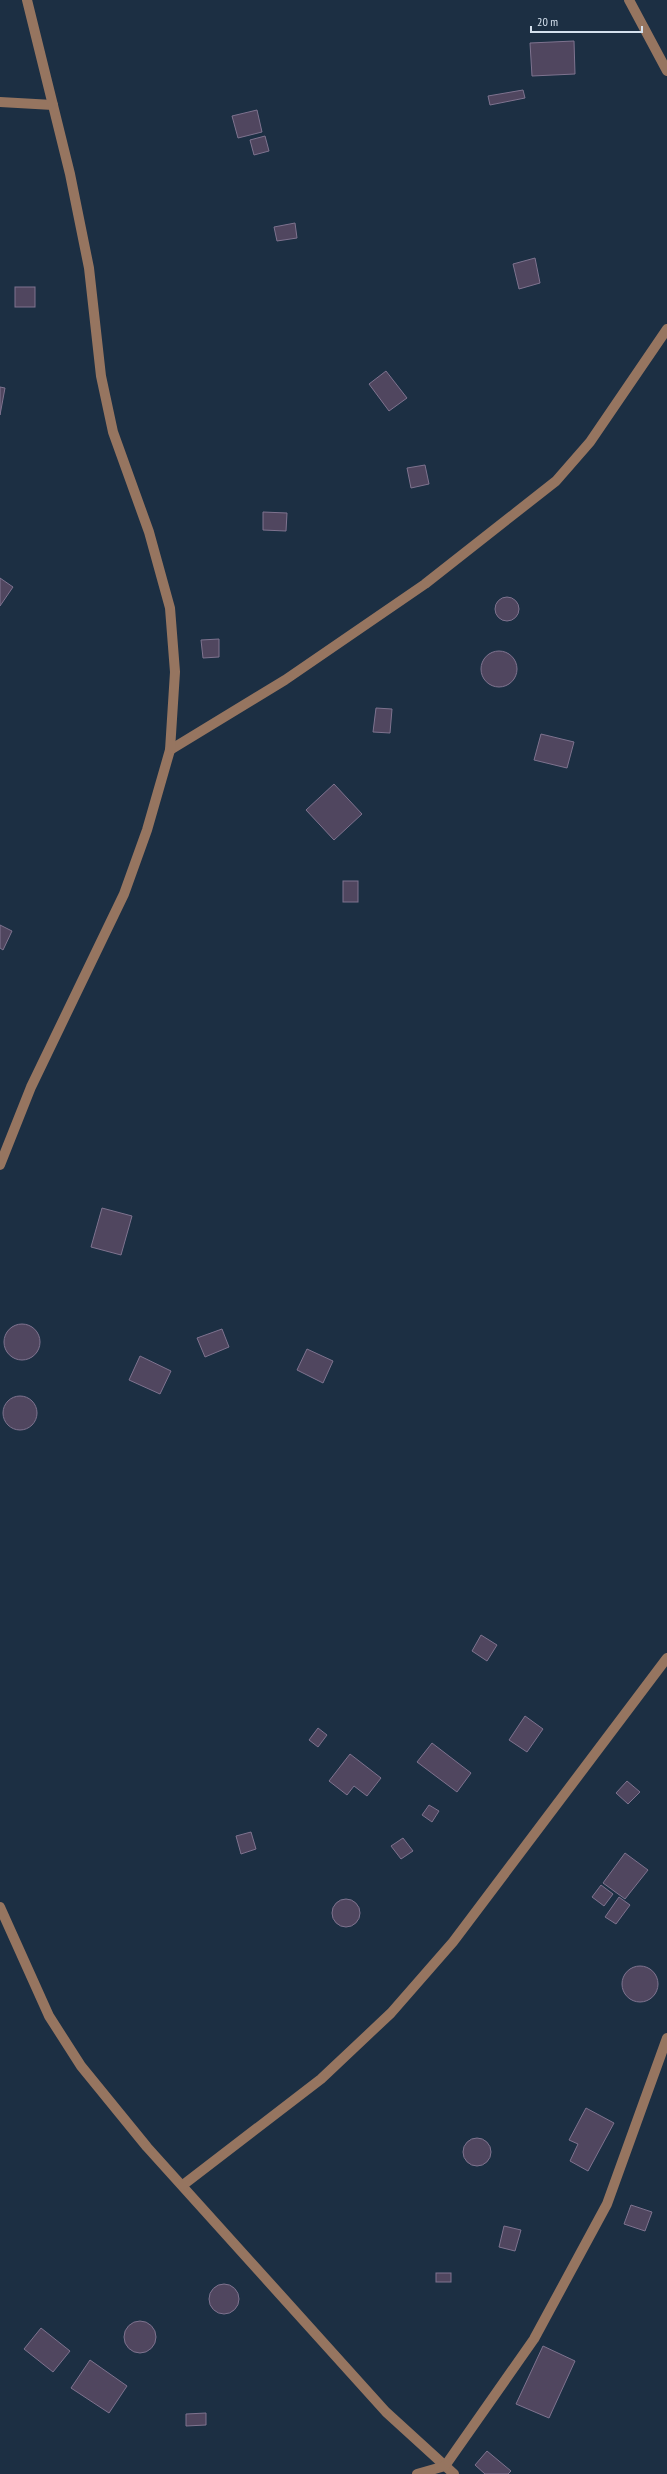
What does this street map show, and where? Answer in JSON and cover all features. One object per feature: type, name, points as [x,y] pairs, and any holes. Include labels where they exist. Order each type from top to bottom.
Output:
[{"type":"street","points":[[0,1165],[31,1087],[124,894],[147,830],[170,750],[175,672],[170,608],[149,532],[113,432],[101,376],[89,268],[70,174],[27,0]]},
{"type":"street","points":[[629,0],[667,71]]},
{"type":"street","points":[[0,102],[53,105]]},
{"type":"street","points":[[170,750],[285,680],[425,584],[556,481],[590,442],[667,328]]},
{"type":"street","points":[[183,2185],[321,2079],[391,2013],[453,1942],[667,1658]]},
{"type":"street","points":[[0,1907],[49,2016],[81,2066],[147,2147],[183,2185],[386,2412],[454,2474]]},
{"type":"street","points":[[417,2474],[445,2466],[534,2339],[607,2204],[667,2038]]},
{"type":"building","points":[[574,41],[575,74],[532,76],[530,43]]},
{"type":"building","points":[[523,90],[525,98],[490,105],[488,96]]},
{"type":"building","points":[[257,110],[262,132],[238,138],[232,116]]},
{"type":"building","points":[[265,136],[269,151],[254,155],[250,140]]},
{"type":"building","points":[[295,223],[297,238],[277,241],[274,227]]},
{"type":"building","points":[[535,258],[540,283],[519,289],[513,264]]},
{"type":"building","points":[[15,287],[35,287],[35,307],[15,307]]},
{"type":"building","points":[[386,371],[407,398],[389,411],[369,384]]},
{"type":"building","points":[[0,387],[5,388],[0,415]]},
{"type":"building","points":[[425,465],[429,484],[411,488],[407,468]]},
{"type":"building","points":[[263,512],[287,513],[286,531],[263,530]]},
{"type":"building","points":[[0,578],[13,587],[0,606]]},
{"type":"building","points":[[507,597],[516,600],[519,609],[516,618],[507,621],[498,618],[495,609],[498,600]]},
{"type":"building","points":[[219,639],[219,657],[203,658],[201,640]]},
{"type":"building","points":[[503,651],[512,656],[516,662],[516,676],[512,682],[503,687],[495,687],[486,682],[482,676],[481,665],[486,656],[492,652]]},
{"type":"building","points":[[376,708],[392,709],[390,733],[373,732]]},
{"type":"building","points":[[541,734],[574,742],[567,768],[534,760]]},
{"type":"building","points":[[334,784],[362,814],[334,840],[306,810]]},
{"type":"building","points":[[343,881],[358,881],[358,902],[343,902]]},
{"type":"building","points":[[0,925],[12,931],[3,950],[0,948]]},
{"type":"building","points":[[102,1208],[132,1216],[121,1255],[91,1247]]},
{"type":"building","points":[[22,1324],[32,1327],[37,1332],[40,1342],[37,1352],[32,1357],[22,1360],[12,1357],[7,1352],[4,1342],[7,1332],[12,1327]]},
{"type":"building","points":[[222,1329],[229,1347],[205,1357],[197,1338]]},
{"type":"building","points":[[307,1349],[333,1361],[323,1383],[297,1370]]},
{"type":"building","points":[[140,1356],[171,1371],[160,1394],[129,1380]]},
{"type":"building","points":[[17,1396],[23,1396],[27,1397],[34,1403],[37,1413],[36,1420],[30,1427],[23,1430],[17,1430],[13,1429],[6,1423],[3,1416],[3,1410],[4,1406],[10,1399]]},
{"type":"building","points":[[481,1635],[497,1645],[487,1661],[472,1651]]},
{"type":"building","points":[[525,1716],[543,1729],[527,1752],[509,1740]]},
{"type":"building","points":[[318,1728],[327,1735],[318,1747],[309,1740]]},
{"type":"building","points":[[432,1743],[471,1773],[457,1792],[417,1762]]},
{"type":"building","points":[[350,1754],[381,1778],[367,1796],[354,1786],[347,1795],[329,1781]]},
{"type":"building","points":[[627,1781],[640,1792],[628,1804],[616,1793]]},
{"type":"building","points":[[429,1805],[439,1811],[432,1822],[422,1815]]},
{"type":"building","points":[[251,1832],[256,1849],[241,1854],[236,1836]]},
{"type":"building","points":[[403,1838],[413,1851],[401,1859],[391,1846]]},
{"type":"building","points":[[625,1853],[648,1870],[625,1899],[603,1883]]},
{"type":"building","points":[[601,1885],[613,1894],[604,1906],[592,1897]]},
{"type":"building","points":[[619,1897],[630,1905],[616,1924],[605,1917]]},
{"type":"building","points":[[346,1899],[352,1900],[356,1903],[359,1907],[359,1919],[356,1923],[352,1926],[346,1927],[340,1926],[336,1923],[333,1919],[332,1913],[333,1907],[336,1903],[340,1900]]},
{"type":"building","points":[[643,1966],[653,1971],[657,1977],[657,1991],[653,1997],[647,2001],[637,2002],[627,1997],[623,1991],[622,1981],[627,1971],[633,1967]]},
{"type":"building","points":[[586,2108],[614,2123],[588,2171],[570,2161],[578,2144],[569,2140]]},
{"type":"building","points":[[477,2138],[487,2142],[491,2152],[487,2162],[477,2166],[467,2162],[463,2152],[467,2142]]},
{"type":"building","points":[[631,2205],[652,2212],[645,2231],[624,2224]]},
{"type":"building","points":[[504,2226],[521,2230],[515,2251],[499,2247]]},
{"type":"building","points":[[436,2273],[451,2273],[451,2282],[436,2282]]},
{"type":"building","points":[[224,2284],[235,2288],[239,2299],[235,2310],[224,2314],[213,2310],[209,2299],[213,2288]]},
{"type":"building","points":[[137,2321],[143,2321],[153,2328],[156,2337],[155,2343],[149,2350],[143,2353],[137,2353],[127,2346],[124,2340],[124,2334],[131,2324]]},
{"type":"building","points":[[41,2328],[70,2351],[53,2372],[24,2349]]},
{"type":"building","points":[[543,2346],[575,2361],[549,2418],[516,2404]]},
{"type":"building","points":[[90,2360],[127,2386],[109,2413],[71,2388]]},
{"type":"building","points":[[206,2413],[206,2425],[186,2426],[186,2414]]},
{"type":"building","points":[[487,2451],[511,2471],[508,2474],[485,2474],[475,2465]]}]
